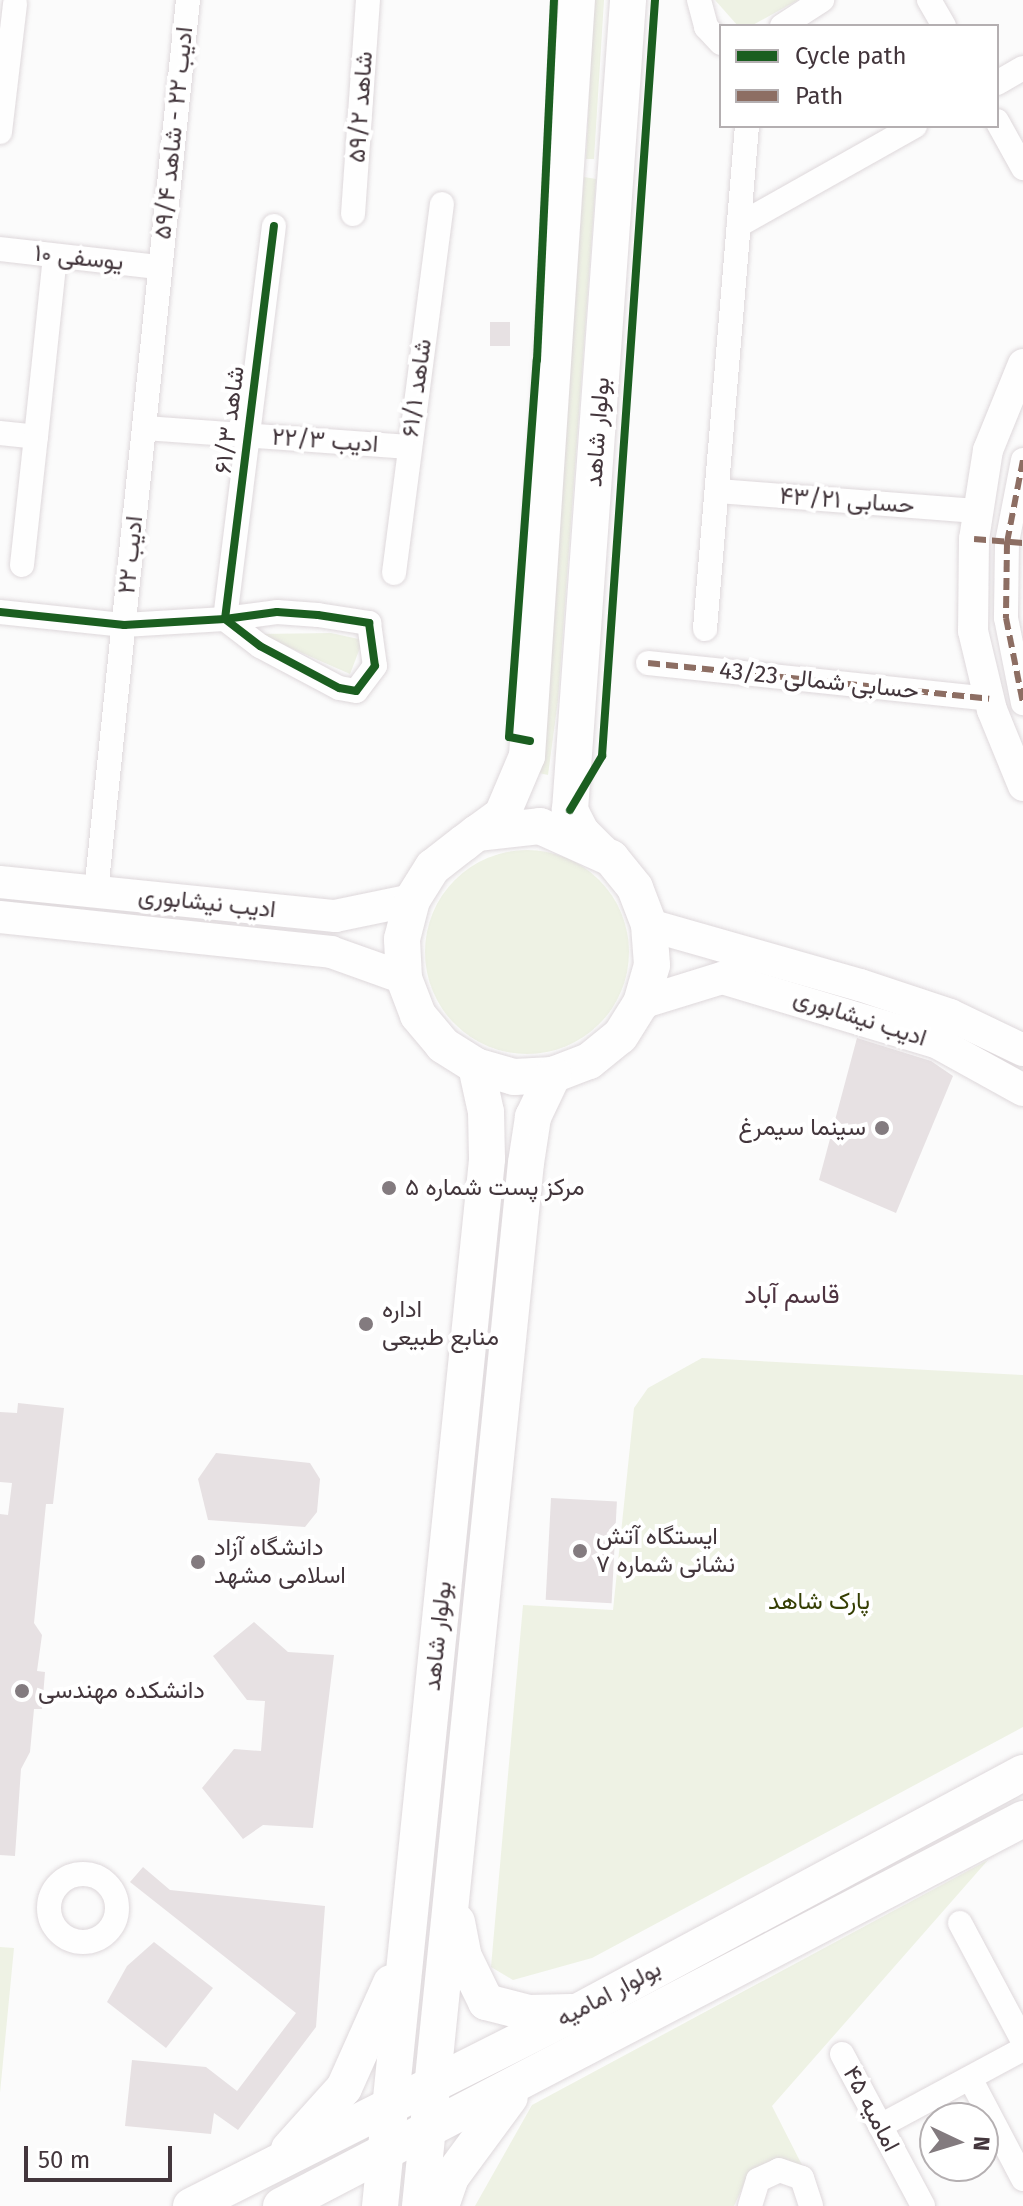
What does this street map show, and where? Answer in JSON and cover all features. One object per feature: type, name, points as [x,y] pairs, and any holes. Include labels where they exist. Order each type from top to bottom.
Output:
[{"type":"main road","name":"بولوار شاهد","points":[[477,833],[502,815],[530,741],[577,0]]},
{"type":"main road","name":"بولوار شاهد","points":[[602,853],[581,832],[570,810],[628,0]]},
{"type":"main road","points":[[540,826],[602,853],[635,888],[649,925],[652,965],[641,1003],[620,1036],[589,1061],[553,1075],[514,1077],[476,1066],[443,1045],[418,1015],[404,978],[402,939],[412,900],[433,867],[477,833],[540,826]]},
{"type":"main road","name":"ادیب نیشابوری","points":[[0,882],[335,916],[412,900]]},
{"type":"main road","name":"ادیب نیشابوری","points":[[0,917],[331,952],[404,978]]},
{"type":"main road","name":"ادیب نیشابوری","points":[[649,925],[860,985],[950,1015],[1023,1050]]},
{"type":"main road","name":"ادیب نیشابوری","points":[[641,1003],[722,978],[800,998],[938,1043],[1023,1090]]},
{"type":"main road","name":"بولوار شاهد","points":[[380,2206],[487,1159],[486,1112],[476,1066]]},
{"type":"main road","name":"بولوار شاهد","points":[[420,2206],[526,1163],[533,1117],[553,1075]]},
{"type":"main road","name":"بولوار امامیه","points":[[191,2206],[577,2012],[1023,1773]]},
{"type":"main road","name":"بولوار امامیه","points":[[281,2206],[1023,1819]]},
{"type":"main road","points":[[452,1890],[464,1957],[486,2002],[529,2013],[577,2012]]},
{"type":"main road","points":[[272,2166],[344,2088],[383,2007],[409,1924]]},
{"type":"main road","points":[[441,2206],[451,2177],[480,2133],[522,2083]]},
{"type":"street","name":"ادیب ۲۲ - شاهد ۵۹/۴","points":[[159,267],[188,0]]},
{"type":"street","name":"شاهد ۵۹/۲","points":[[353,214],[368,0]]},
{"type":"street","points":[[699,0],[706,27],[719,41]]},
{"type":"street","points":[[785,24],[822,0]]},
{"type":"street","points":[[929,0],[943,24]]},
{"type":"street","points":[[0,132],[15,4]]},
{"type":"street","points":[[999,82],[1023,68]]},
{"type":"street","points":[[999,125],[1023,168]]},
{"type":"street","points":[[705,629],[747,128]]},
{"type":"street","points":[[739,225],[911,128]]},
{"type":"street","name":"شاهد ۶۱/۱","points":[[394,573],[442,204]]},
{"type":"street","name":"شاهد ۶۱/۳","points":[[225,619],[274,226]]},
{"type":"street","name":"یوسفی ۱۰","points":[[0,249],[159,267]]},
{"type":"street","points":[[22,565],[55,257]]},
{"type":"street","name":"ادیب ۲۲","points":[[96,892],[159,267]]},
{"type":"street","points":[[1023,364],[988,450],[975,525],[973,631],[989,699],[1023,786]]},
{"type":"street","name":"ادیب ۲۲/۳","points":[[145,428],[409,447]]},
{"type":"street","points":[[0,433],[36,437]]},
{"type":"street","points":[[1023,460],[1006,618],[1023,703]]},
{"type":"street","name":"حسابی ۴۳/۲۱","points":[[717,491],[975,525],[1015,543]]},
{"type":"street","points":[[0,612],[124,625],[225,619],[277,612],[369,623],[375,666],[356,691],[339,688],[260,646],[225,619]]},
{"type":"street","name":"حسابی شمالی 43/23","points":[[648,663],[989,699]]},
{"type":"street","points":[[960,1923],[1023,2041]]},
{"type":"street","points":[[880,2126],[1023,2049]]},
{"type":"street","name":"امامیه ۴۵","points":[[842,2054],[923,2206]]},
{"type":"street","points":[[970,2078],[1023,2179]]},
{"type":"street","points":[[750,2206],[758,2180],[779,2170],[802,2178],[811,2206]]},
{"type":"green space","points":[[594,0],[604,0],[594,159],[586,159]]},
{"type":"green space","points":[[715,0],[798,0],[755,24],[736,24]]},
{"type":"green space","points":[[584,177],[596,179],[558,700],[548,775],[539,773]]},
{"type":"green space","points":[[331,633],[363,640],[350,674],[259,634]]},
{"type":"green space","points":[[527,850],[566,858],[584,867],[599,880],[612,895],[621,913],[629,952],[621,991],[612,1009],[599,1024],[584,1037],[566,1046],[527,1054],[488,1046],[470,1037],[455,1024],[442,1009],[433,991],[425,952],[433,913],[442,895],[455,880],[470,867],[488,858]]},
{"type":"green space","name":"پارک شاهد","points":[[702,1358],[1023,1375],[1023,1727],[592,1958],[513,1980],[491,1967],[523,1605],[613,1610],[634,1408],[648,1388]]},
{"type":"green space","points":[[988,1860],[772,2106],[805,2171],[749,2173],[734,2206],[475,2206],[532,2105]]},
{"type":"green space","points":[[0,1947],[14,1948],[0,2093]]},
{"type":"building","points":[[490,322],[510,322],[510,346],[490,346]]},
{"type":"building","name":"سینما سیمرغ","points":[[857,1038],[931,1061],[953,1076],[896,1213],[819,1180]]},
{"type":"building","name":"دانشکده مهندسی","points":[[18,1403],[64,1408],[53,1504],[46,1504],[34,1623],[42,1635],[37,1671],[45,1672],[42,1709],[34,1709],[30,1752],[21,1769],[15,1856],[0,1855],[0,1514],[8,1515],[12,1483],[0,1482],[0,1412],[17,1413]]},
{"type":"building","points":[[216,1453],[310,1463],[320,1479],[317,1512],[305,1527],[208,1520],[198,1479]]},
{"type":"building","name":"ایستگاه آتش نشانی شماره ۷","points":[[551,1498],[617,1501],[612,1603],[546,1600]]},
{"type":"building","points":[[254,1622],[288,1652],[334,1655],[313,1828],[263,1825],[243,1839],[202,1788],[234,1749],[261,1751],[265,1701],[247,1700],[213,1656]]},
{"type":"building","points":[[143,1867],[170,1890],[325,1906],[316,2027],[238,2130],[214,2113],[211,2134],[125,2126],[132,2060],[206,2067],[237,2091],[296,2013],[130,1882]]},
{"type":"building","points":[[154,1942],[213,1988],[166,2048],[107,2002],[127,1966]]},
{"type":"marked path","points":[[1023,460],[1007,542],[1006,618],[1023,703]]},
{"type":"marked path","points":[[974,539],[1023,543]]},
{"type":"marked path","points":[[648,663],[989,699]]},
{"type":"cycle path","points":[[530,741],[509,737],[537,360],[554,0]]},
{"type":"cycle path","points":[[570,810],[602,756],[655,0]]},
{"type":"cycle path","points":[[0,612],[124,625],[225,619],[277,612],[318,615],[369,623],[375,666],[356,691],[339,688],[260,646],[225,619],[274,226]]},
{"type":"place","name":"سینما سیمرغ","points":[[882,1128]]},
{"type":"place","name":"مرکز پست شماره ۵","points":[[389,1188]]},
{"type":"place","name":"اداره منابع طبیعی","points":[[366,1324]]},
{"type":"place","name":"ایستگاه آتش نشانی شماره ۷","points":[[580,1551]]},
{"type":"place","name":"دانشگاه آزاد اسلامی مشهد","points":[[198,1562]]},
{"type":"place","name":"دانشکده مهندسی","points":[[22,1691]]},
{"type":"district","name":"قاسم آباد","points":[[792,1295]]}]
